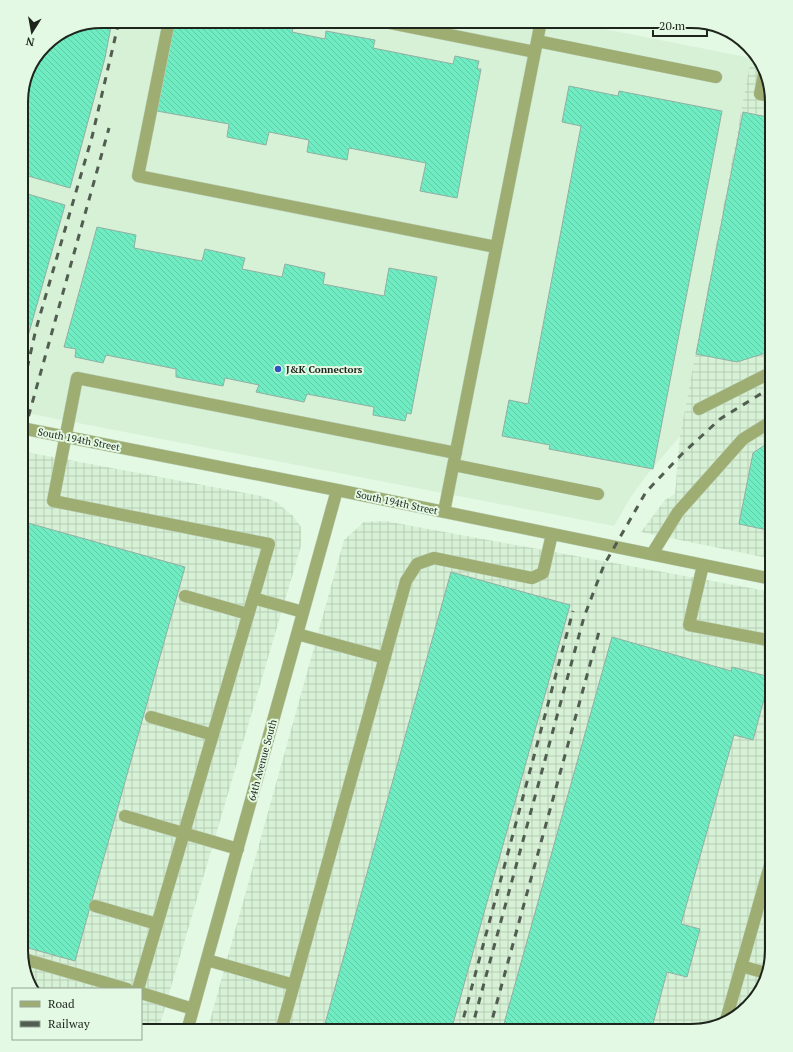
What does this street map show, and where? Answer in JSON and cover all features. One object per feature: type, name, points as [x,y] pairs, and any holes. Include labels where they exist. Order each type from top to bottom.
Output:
[{"type":"street","points":[[168,28],[138,176],[496,247]]},
{"type":"street","points":[[424,28],[716,77]]},
{"type":"street","points":[[444,512],[540,28]]},
{"type":"street","points":[[762,83],[760,94],[764,95]]},
{"type":"street","points":[[699,409],[765,376]]},
{"type":"street","points":[[138,988],[269,544],[53,502],[77,378],[456,452]]},
{"type":"street","points":[[652,554],[678,512],[743,439],[765,425]]},
{"type":"street","name":"South 194th Street","points":[[28,429],[337,490],[765,578]]},
{"type":"street","points":[[454,465],[598,494]]},
{"type":"street","name":"64th Avenue South","points":[[189,1024],[337,490]]},
{"type":"street","points":[[283,1024],[406,581],[417,564],[434,558],[532,578],[543,573],[552,534]]},
{"type":"street","points":[[703,565],[689,625],[765,640]]},
{"type":"street","points":[[186,596],[248,614]]},
{"type":"street","points":[[253,598],[303,612]]},
{"type":"street","points":[[297,634],[384,658]]},
{"type":"street","points":[[151,717],[212,735]]},
{"type":"street","points":[[125,816],[238,849]]},
{"type":"street","points":[[728,1014],[765,883]]},
{"type":"street","points":[[95,906],[157,924]]},
{"type":"street","points":[[29,960],[124,988]]},
{"type":"street","points":[[207,960],[294,985]]},
{"type":"street","points":[[742,966],[761,972]]},
{"type":"street","points":[[142,993],[193,1009]]},
{"type":"shaded area","points":[[97,28],[599,28],[751,58],[680,436],[646,476],[630,498],[614,526],[28,413],[28,97],[31,82],[62,40],[87,29]]},
{"type":"shaded area","points":[[751,58],[759,73],[765,102],[765,558],[641,532],[665,500],[675,494],[680,436]]},
{"type":"shaded area","points":[[28,452],[261,496],[276,502],[293,516],[301,527],[301,546],[160,1024],[142,1024],[142,988],[38,988],[31,969],[28,950]]},
{"type":"shaded area","points":[[385,521],[765,591],[765,950],[759,979],[753,991],[740,1006],[720,1018],[691,1024],[209,1024],[344,540],[364,522]]},
{"type":"building","points":[[111,28],[105,58],[70,188],[28,176],[29,87],[40,61],[48,52],[52,52],[53,46],[73,34],[87,29]]},
{"type":"building","points":[[173,28],[293,28],[292,32],[325,39],[326,31],[375,40],[373,48],[453,64],[455,56],[479,61],[477,69],[481,69],[457,198],[420,191],[426,163],[349,148],[347,160],[307,152],[309,140],[269,132],[266,145],[227,137],[229,124],[157,111]]},
{"type":"building","points":[[569,86],[618,96],[619,91],[722,111],[653,469],[549,449],[550,445],[502,436],[509,400],[528,404],[581,126],[562,122]]},
{"type":"building","points":[[743,112],[765,117],[765,353],[737,362],[696,354]]},
{"type":"building","points":[[28,194],[65,205],[28,336]]},
{"type":"building","points":[[97,227],[136,235],[134,248],[202,261],[205,249],[245,258],[242,269],[282,277],[285,264],[325,273],[323,284],[384,296],[389,268],[437,277],[411,414],[407,413],[405,421],[373,415],[374,407],[307,394],[304,402],[256,392],[259,385],[225,378],[223,386],[176,377],[176,369],[106,355],[103,363],[75,357],[76,349],[64,347]]},
{"type":"building","points":[[765,445],[765,530],[739,524],[753,453]]},
{"type":"building","points":[[28,523],[185,567],[75,961],[28,948]]},
{"type":"building","points":[[451,572],[570,605],[453,1024],[325,1024]]},
{"type":"building","points":[[612,637],[731,671],[732,667],[765,676],[765,696],[753,740],[734,735],[681,924],[700,929],[687,977],[667,972],[653,1024],[504,1024]]},
{"type":"railway","points":[[28,364],[36,329],[92,137],[117,28]]},
{"type":"railway","points":[[28,418],[109,128]]},
{"type":"railway","points":[[473,1024],[584,617],[604,565],[646,492],[681,455],[720,419],[765,391]]},
{"type":"railway","points":[[462,1024],[573,611]]},
{"type":"railway","points":[[491,1024],[600,628]]},
{"type":"place","name":"J&K Connectors","points":[[278,369]]}]
